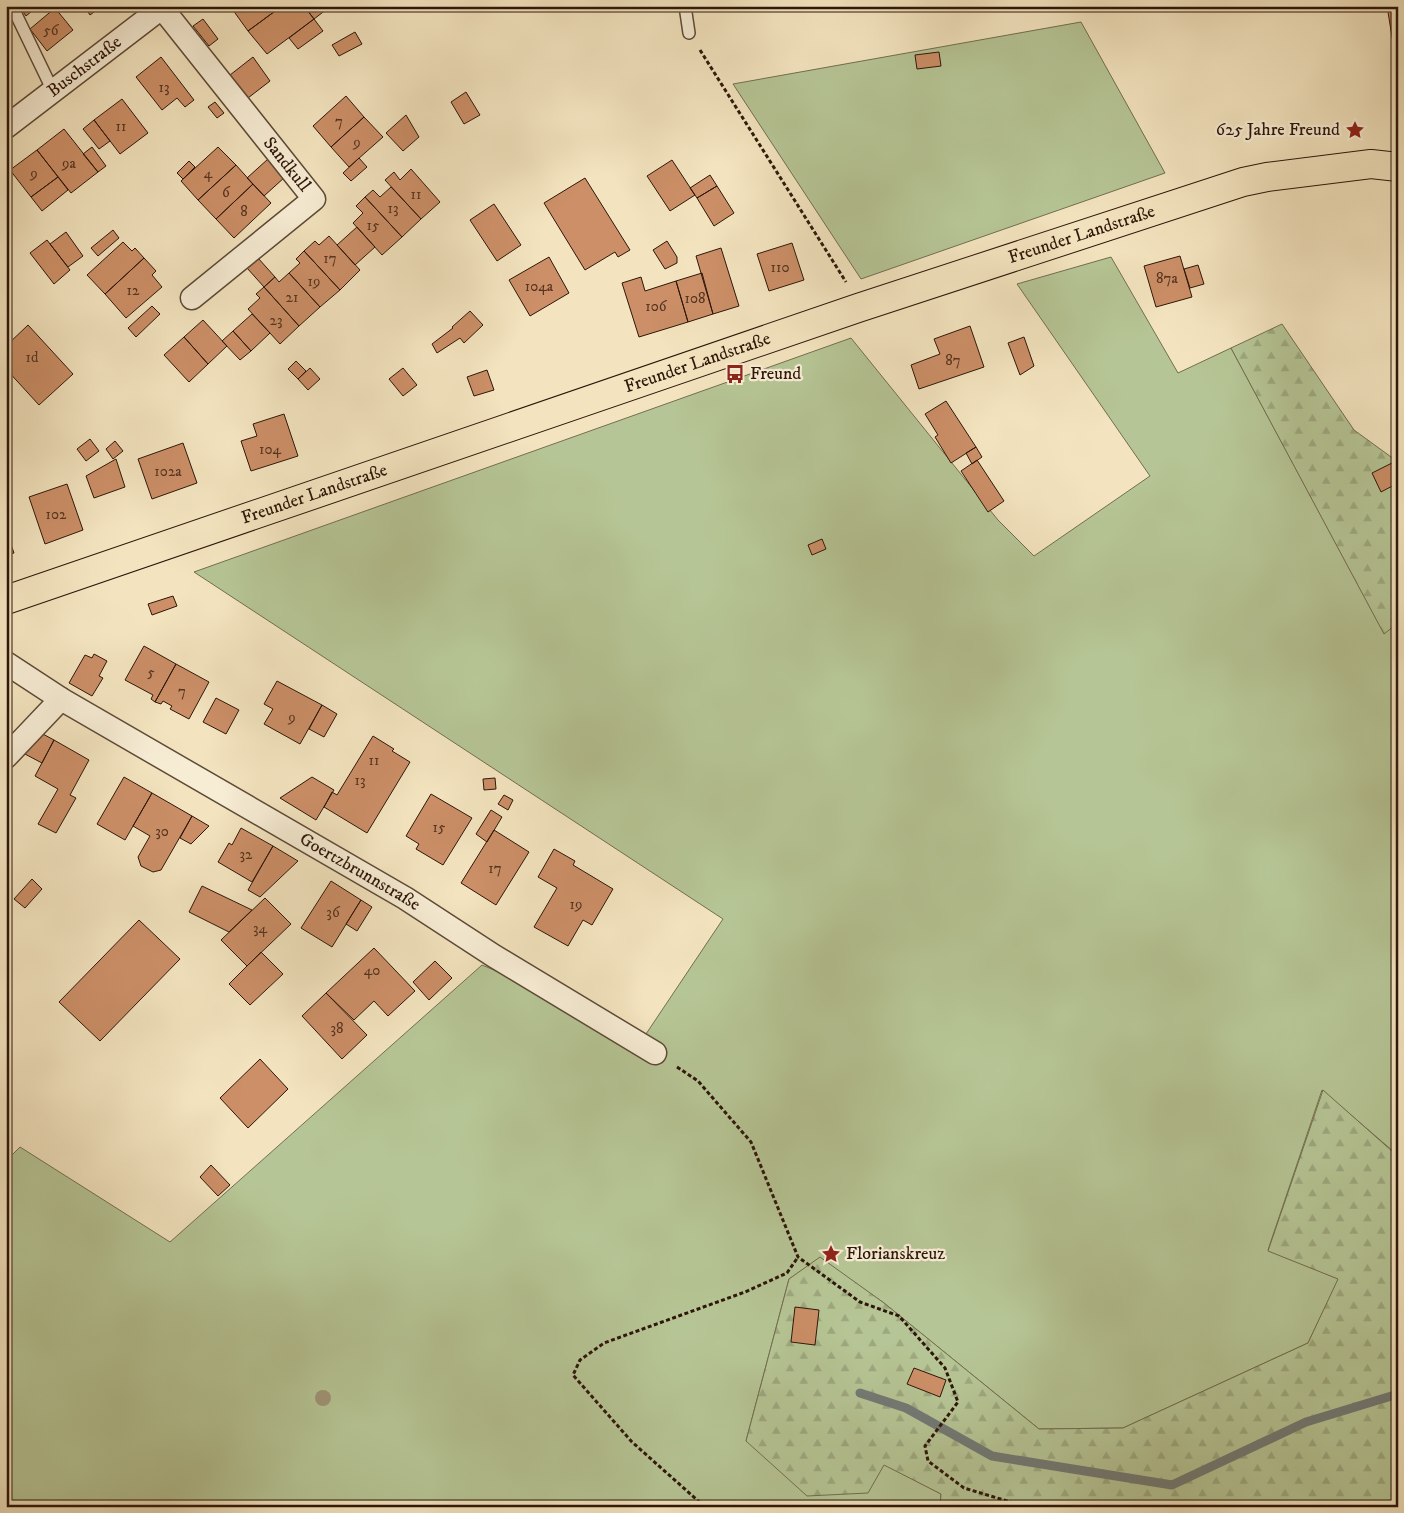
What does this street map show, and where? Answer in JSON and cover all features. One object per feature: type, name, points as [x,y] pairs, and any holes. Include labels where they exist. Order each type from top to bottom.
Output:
[{"type":"main road","name":"Freunder Landstraße","points":[[6,600],[858,308],[1243,182],[1371,164],[1398,167]]},
{"type":"street","name":"Buschstraße","points":[[6,127],[163,7]]},
{"type":"street","name":"Sandkull","points":[[163,7],[314,199],[192,298]]},
{"type":"street","name":"Goertzbrunnstraße","points":[[6,663],[61,699],[405,898],[494,956],[655,1053]]},
{"type":"street","points":[[6,757],[61,699]]},
{"type":"lane","points":[[12,6],[53,91]]},
{"type":"lane","points":[[686,6],[689,33]]},
{"type":"path","points":[[689,33],[848,285],[858,308]]},
{"type":"path","points":[[655,1053],[698,1081],[751,1142],[798,1257],[860,1302],[899,1316],[945,1368],[958,1402],[925,1446],[928,1461],[964,1488],[1027,1507]]},
{"type":"path","points":[[705,1507],[632,1442],[573,1375],[580,1360],[604,1343],[745,1292],[787,1273],[798,1257]]},
{"type":"green space","points":[[1081,22],[1165,173],[861,279],[733,84]]},
{"type":"green space","points":[[1111,257],[1178,373],[1231,348],[1384,633],[1398,623],[1398,1148],[1394,1152],[1322,1090],[1268,1250],[1339,1279],[1308,1343],[1123,1428],[1039,1429],[884,1303],[820,1258],[789,1279],[746,1441],[884,1464],[941,1494],[940,1507],[6,1507],[6,1161],[20,1147],[170,1242],[482,965],[646,1034],[723,919],[194,572],[851,338],[998,520],[1034,556],[1150,476],[1017,284]]},
{"type":"green space","points":[[1282,324],[1354,430],[1398,462],[1398,623],[1384,634],[1231,348]]},
{"type":"green space","points":[[1323,1090],[1393,1152],[1398,1148],[1398,1238],[1396,1240],[1398,1242],[1398,1507],[940,1507],[941,1494],[884,1465],[868,1493],[807,1496],[746,1441],[789,1279],[820,1257],[884,1303],[1039,1429],[1123,1428],[1308,1343],[1338,1279],[1268,1251]]},
{"type":"building","points":[[19,6],[38,6],[26,16]]},
{"type":"building","points":[[84,6],[102,6],[90,15]]},
{"type":"building","points":[[230,6],[282,6],[248,31]]},
{"type":"building","points":[[282,6],[304,6],[314,19],[267,54],[248,31]]},
{"type":"building","points":[[304,6],[331,6],[314,19]]},
{"type":"building","points":[[1387,6],[1398,6],[1398,74]]},
{"type":"building","points":[[55,8],[73,30],[47,51],[30,29]]},
{"type":"building","points":[[203,19],[218,39],[209,46],[193,26]]},
{"type":"building","points":[[314,19],[323,31],[298,49],[289,38]]},
{"type":"building","points":[[355,32],[362,44],[339,56],[332,45]]},
{"type":"building","points":[[939,52],[941,66],[917,69],[915,55]]},
{"type":"building","points":[[161,57],[194,100],[185,107],[177,98],[162,110],[136,77]]},
{"type":"building","points":[[253,57],[270,81],[248,98],[230,75]]},
{"type":"building","points":[[466,92],[480,115],[464,124],[451,102]]},
{"type":"building","points":[[346,96],[364,117],[331,147],[313,126]]},
{"type":"building","points":[[122,99],[148,133],[120,154],[94,120]]},
{"type":"building","points":[[215,102],[224,113],[217,118],[208,107]]},
{"type":"building","points":[[406,115],[419,137],[403,151],[386,133]]},
{"type":"building","points":[[364,117],[383,137],[349,167],[331,147]]},
{"type":"building","points":[[94,120],[110,141],[99,149],[83,129]]},
{"type":"building","points":[[64,129],[98,172],[71,193],[37,150]]},
{"type":"building","points":[[92,147],[106,166],[98,172],[83,154]]},
{"type":"building","points":[[218,147],[236,165],[198,200],[181,181]]},
{"type":"building","points":[[37,150],[58,177],[31,197],[10,170]]},
{"type":"building","points":[[359,158],[367,167],[351,181],[343,173]]},
{"type":"building","points":[[268,159],[285,177],[264,196],[247,178]]},
{"type":"building","points":[[672,160],[695,195],[670,211],[647,176]]},
{"type":"building","points":[[189,161],[195,167],[183,179],[177,173]]},
{"type":"building","points":[[236,165],[253,184],[216,219],[198,200]]},
{"type":"building","points":[[411,169],[440,202],[421,219],[385,180],[394,172],[400,180]]},
{"type":"building","points":[[710,175],[717,186],[697,198],[690,188]]},
{"type":"building","points":[[58,177],[68,190],[42,211],[31,197]]},
{"type":"building","points":[[585,178],[630,250],[618,257],[615,252],[585,270],[544,203]]},
{"type":"building","points":[[253,184],[271,203],[234,238],[216,219]]},
{"type":"building","points":[[717,186],[734,213],[714,226],[697,198]]},
{"type":"building","points":[[391,187],[421,219],[402,237],[365,197],[373,190],[380,197]]},
{"type":"building","points":[[365,197],[402,237],[382,255],[353,223],[363,213],[356,206]]},
{"type":"building","points":[[494,204],[521,245],[497,261],[470,220]]},
{"type":"building","points":[[357,227],[375,247],[355,265],[337,245]]},
{"type":"building","points":[[113,230],[119,238],[98,256],[91,248]]},
{"type":"building","points":[[66,232],[83,256],[68,267],[50,244]]},
{"type":"building","points":[[329,236],[360,270],[340,290],[304,251],[315,241],[319,245]]},
{"type":"building","points":[[47,240],[70,270],[54,284],[30,253]]},
{"type":"building","points":[[667,241],[677,257],[677,263],[665,269],[653,250]]},
{"type":"building","points":[[123,242],[132,251],[135,248],[144,258],[105,294],[87,275]]},
{"type":"building","points":[[792,243],[804,280],[769,291],[757,254]]},
{"type":"building","points":[[721,248],[739,306],[713,314],[696,256]]},
{"type":"building","points":[[304,251],[340,290],[320,307],[289,273],[300,263],[296,259]]},
{"type":"building","points":[[1180,256],[1192,297],[1156,307],[1144,266]]},
{"type":"building","points":[[549,257],[569,293],[530,316],[509,280]]},
{"type":"building","points":[[144,258],[156,271],[152,275],[162,287],[126,318],[105,294]]},
{"type":"building","points":[[258,258],[275,277],[264,287],[247,268]]},
{"type":"building","points":[[1198,265],[1204,284],[1190,288],[1184,269]]},
{"type":"building","points":[[289,273],[320,307],[299,326],[264,287],[275,277],[279,282]]},
{"type":"building","points":[[702,273],[713,314],[688,322],[676,281]]},
{"type":"building","points":[[641,277],[645,291],[676,281],[688,322],[639,337],[622,283]]},
{"type":"building","points":[[264,287],[299,326],[280,344],[248,309],[260,298],[256,294]]},
{"type":"building","points":[[152,306],[160,314],[136,337],[128,328]]},
{"type":"building","points":[[470,311],[483,325],[464,343],[460,338],[437,353],[432,344],[453,328]]},
{"type":"building","points":[[252,314],[270,333],[251,351],[233,331]]},
{"type":"building","points":[[203,320],[227,346],[208,364],[184,337]]},
{"type":"building","points":[[28,325],[73,374],[39,405],[6,369],[6,346]]},
{"type":"building","points":[[970,326],[984,367],[919,389],[911,365],[940,354],[934,339]]},
{"type":"building","points":[[233,331],[251,351],[240,360],[222,341]]},
{"type":"building","points":[[184,337],[208,364],[189,382],[164,355]]},
{"type":"building","points":[[1024,337],[1034,366],[1020,375],[1008,343]]},
{"type":"building","points":[[296,361],[306,371],[298,379],[288,369]]},
{"type":"building","points":[[310,368],[320,379],[308,390],[298,379]]},
{"type":"building","points":[[403,368],[417,385],[403,396],[389,379]]},
{"type":"building","points":[[487,370],[494,390],[474,396],[467,377]]},
{"type":"building","points":[[946,401],[976,447],[951,463],[935,437],[938,435],[925,414]]},
{"type":"building","points":[[284,414],[298,456],[251,471],[241,441],[257,436],[253,424]]},
{"type":"building","points":[[90,439],[99,451],[86,461],[77,449]]},
{"type":"building","points":[[115,441],[123,451],[113,459],[106,449]]},
{"type":"building","points":[[183,443],[197,483],[152,499],[138,459]]},
{"type":"building","points":[[976,447],[982,457],[972,464],[966,453]]},
{"type":"building","points":[[116,459],[125,487],[94,498],[86,476]]},
{"type":"building","points":[[977,460],[1004,501],[988,512],[961,471]]},
{"type":"building","points":[[1392,463],[1398,475],[1398,483],[1381,492],[1372,473]]},
{"type":"building","points":[[67,484],[83,530],[45,544],[29,497]]},
{"type":"building","points":[[6,531],[14,553],[6,555]]},
{"type":"building","points":[[822,539],[826,549],[812,555],[808,545]]},
{"type":"building","points":[[173,596],[177,606],[152,615],[148,604]]},
{"type":"building","points":[[144,646],[176,664],[155,702],[151,699],[153,695],[125,680]]},
{"type":"building","points":[[94,654],[107,661],[99,676],[103,678],[92,696],[69,683],[85,655],[92,658]]},
{"type":"building","points":[[176,664],[209,682],[189,719],[170,709],[172,706],[163,701],[161,704],[155,702]]},
{"type":"building","points":[[277,681],[322,705],[300,744],[264,724],[273,709],[264,704]]},
{"type":"building","points":[[216,698],[239,710],[226,734],[203,722]]},
{"type":"building","points":[[322,705],[337,714],[324,737],[309,729]]},
{"type":"building","points":[[41,733],[54,740],[42,763],[23,753]]},
{"type":"building","points":[[373,736],[410,762],[367,833],[324,807],[332,792],[337,795]]},
{"type":"building","points":[[54,740],[89,760],[70,795],[76,798],[56,833],[38,824],[58,789],[35,776]]},
{"type":"building","points":[[124,777],[152,793],[125,840],[97,824]]},
{"type":"building","points":[[312,777],[334,790],[316,820],[280,798]]},
{"type":"building","points":[[495,778],[496,789],[484,790],[483,779]]},
{"type":"building","points":[[152,793],[192,816],[161,870],[153,872],[141,866],[138,857],[150,836],[133,826]]},
{"type":"building","points":[[431,794],[472,818],[443,865],[416,849],[419,844],[406,836]]},
{"type":"building","points":[[504,795],[513,800],[508,810],[498,804]]},
{"type":"building","points":[[491,810],[502,817],[487,842],[476,834]]},
{"type":"building","points":[[192,816],[209,826],[191,844],[180,838]]},
{"type":"building","points":[[241,828],[273,846],[252,882],[218,862],[229,843],[232,845]]},
{"type":"building","points":[[494,830],[529,852],[496,905],[461,883]]},
{"type":"building","points":[[273,846],[298,861],[260,897],[248,890]]},
{"type":"building","points":[[554,849],[575,861],[573,865],[613,889],[592,925],[583,920],[568,946],[534,927],[557,888],[538,877]]},
{"type":"building","points":[[32,879],[42,889],[25,908],[14,899]]},
{"type":"building","points":[[331,881],[361,900],[332,947],[301,928]]},
{"type":"building","points":[[202,886],[252,910],[229,932],[189,912]]},
{"type":"building","points":[[265,898],[291,924],[247,966],[221,940]]},
{"type":"building","points":[[361,900],[372,907],[357,931],[346,924]]},
{"type":"building","points":[[139,920],[180,959],[100,1041],[59,1002]]},
{"type":"building","points":[[374,948],[415,991],[388,1016],[374,1001],[354,1020],[326,993]]},
{"type":"building","points":[[261,952],[283,974],[250,1005],[229,984]]},
{"type":"building","points":[[435,961],[452,978],[429,1000],[413,982]]},
{"type":"building","points":[[326,993],[367,1035],[342,1059],[302,1016]]},
{"type":"building","points":[[260,1059],[288,1089],[248,1128],[220,1098]]},
{"type":"building","points":[[211,1165],[230,1185],[218,1196],[200,1177]]},
{"type":"building","points":[[795,1307],[819,1310],[815,1345],[791,1342]]},
{"type":"building","points":[[914,1368],[946,1380],[940,1397],[907,1384]]},
{"type":"waterway","points":[[860,1393],[906,1408],[992,1456],[1172,1485],[1306,1422],[1398,1394]]},
{"type":"place","name":"625 Jahre Freund","points":[[1355,130]]},
{"type":"place","name":"Freund","points":[[735,374]]},
{"type":"place","name":"Florianskreuz","points":[[831,1254]]}]
